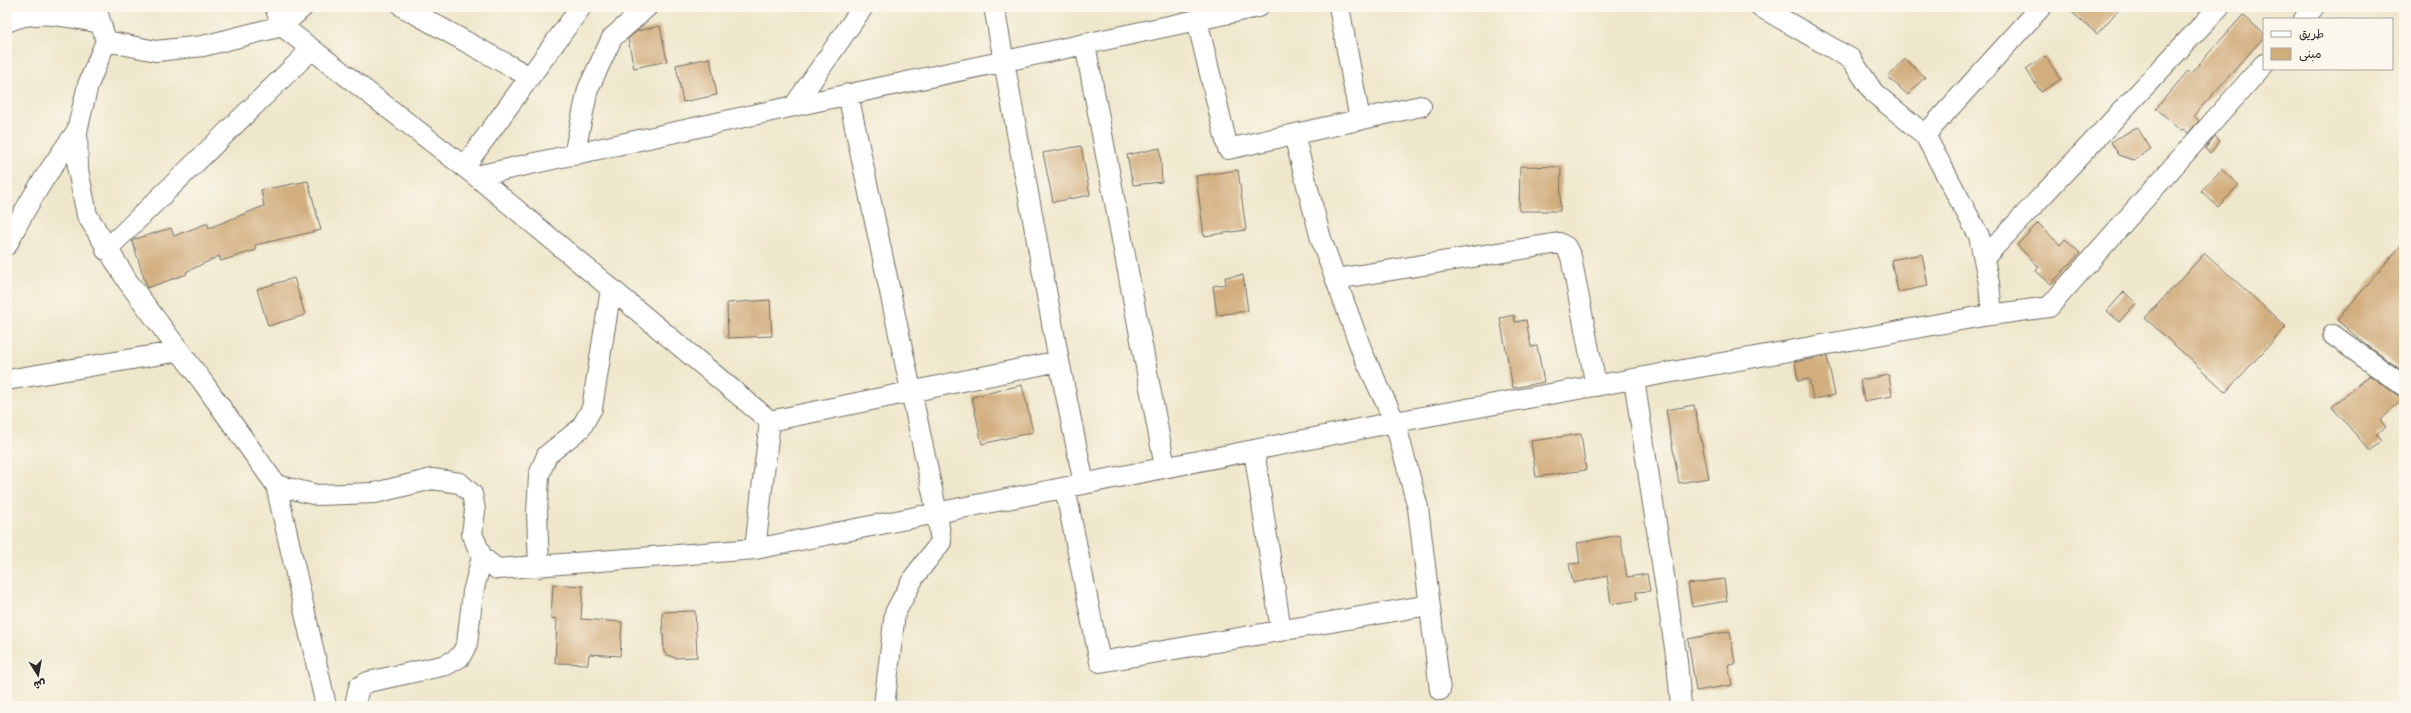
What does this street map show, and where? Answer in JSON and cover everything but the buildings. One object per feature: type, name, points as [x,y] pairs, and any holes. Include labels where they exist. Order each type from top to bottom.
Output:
[{"type":"street","points":[[275,7],[282,26],[470,172],[770,421]]},
{"type":"street","points":[[7,22],[34,15],[59,15],[101,24],[156,51],[203,46],[282,26],[303,7]]},
{"type":"street","points":[[403,7],[530,77]]},
{"type":"street","points":[[470,172],[530,77],[581,7]]},
{"type":"street","points":[[574,155],[588,89],[612,38],[647,7]]},
{"type":"street","points":[[794,106],[863,7]]},
{"type":"street","points":[[994,7],[1059,361],[1084,484]]},
{"type":"street","points":[[470,172],[574,155],[848,94],[1197,20],[1225,10],[1258,7]]},
{"type":"street","points":[[1339,7],[1360,120]]},
{"type":"street","points":[[1761,7],[1851,59],[1874,93],[1925,135],[1979,236],[1984,258],[1992,315]]},
{"type":"street","points":[[1925,135],[2041,7]]},
{"type":"street","points":[[1984,258],[2218,7]]},
{"type":"street","points":[[2305,18],[2314,7]]},
{"type":"street","points":[[1197,20],[1228,149],[1421,106]]},
{"type":"street","points":[[101,24],[88,85],[76,131],[78,170],[87,215],[106,250],[276,485],[326,706]]},
{"type":"street","points":[[1085,44],[1165,468]]},
{"type":"street","points":[[106,250],[312,49]]},
{"type":"street","points":[[276,485],[318,495],[375,493],[432,479],[460,484],[472,494],[475,510],[472,534],[482,557],[497,569],[539,567],[755,549],[1395,422],[1992,315],[2049,307],[2263,65]]},
{"type":"street","points":[[848,94],[937,513],[941,542],[914,577],[896,613],[884,706]]},
{"type":"street","points":[[7,246],[21,216],[44,177],[76,131]]},
{"type":"street","points":[[1294,135],[1321,239],[1363,354],[1395,422],[1418,508],[1440,690]]},
{"type":"street","points":[[1336,279],[1559,243],[1566,247],[1571,256],[1596,386]]},
{"type":"street","points":[[539,567],[537,514],[539,475],[547,455],[581,428],[592,408],[611,289]]},
{"type":"street","points":[[2333,335],[2404,386]]},
{"type":"street","points":[[7,380],[180,351]]},
{"type":"street","points":[[770,421],[1059,361]]},
{"type":"street","points":[[1634,379],[1677,661],[1681,706]]},
{"type":"street","points":[[755,549],[770,421]]},
{"type":"street","points":[[1254,450],[1281,631]]},
{"type":"street","points":[[1065,488],[1100,662],[1429,605]]},
{"type":"street","points":[[357,706],[356,700],[359,687],[368,682],[446,665],[460,657],[467,644],[473,592],[482,557]]}]
